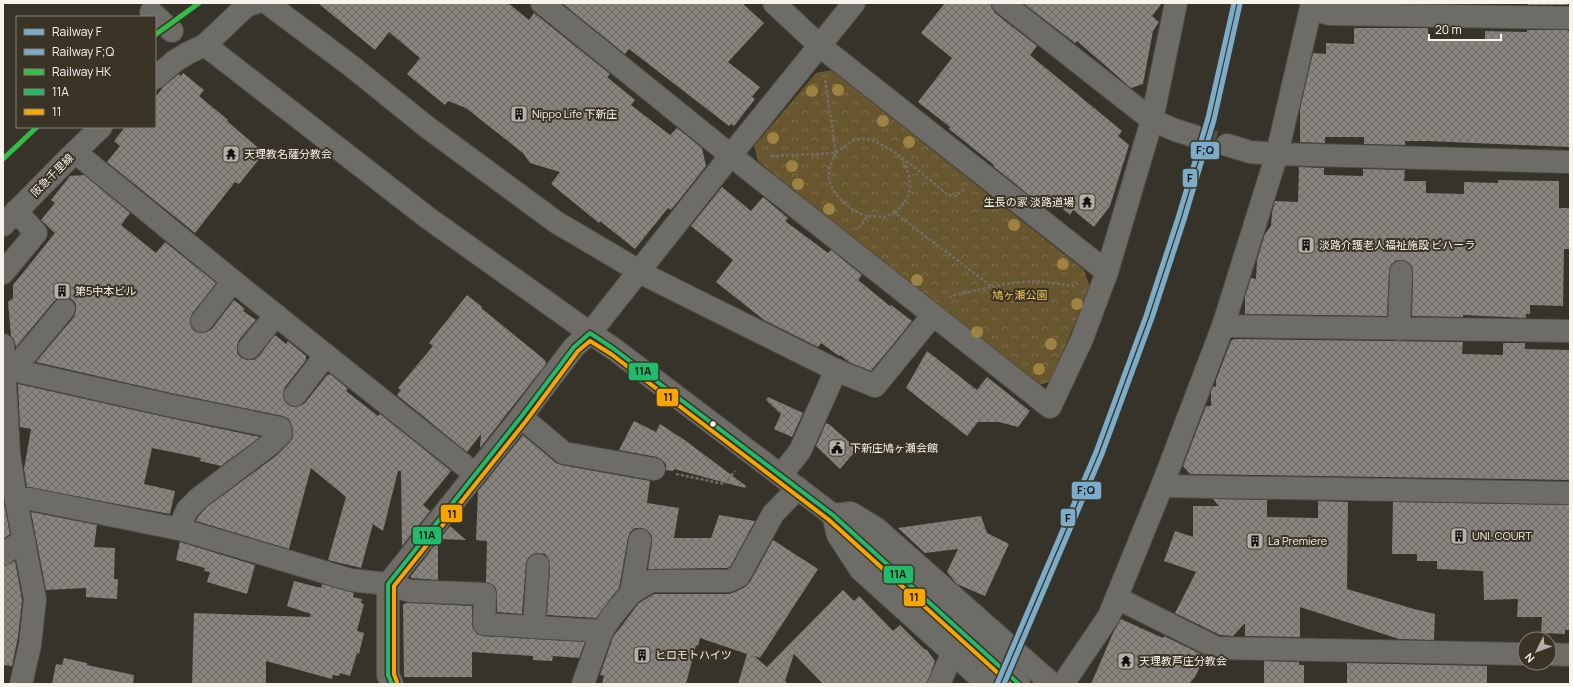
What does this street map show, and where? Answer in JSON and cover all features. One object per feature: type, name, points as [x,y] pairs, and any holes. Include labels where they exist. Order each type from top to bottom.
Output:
[{"type":"street","points":[[156,77],[175,61],[205,45],[246,6],[255,3]]},
{"type":"street","points":[[267,3],[350,65],[427,127],[556,222],[638,272],[836,370],[875,386],[933,315]]},
{"type":"street","points":[[542,3],[730,155],[1050,407],[1082,339],[1108,272],[1152,120],[1176,3]]},
{"type":"street","points":[[774,3],[820,46],[1108,272]]},
{"type":"street","points":[[392,684],[388,675],[388,584],[521,417],[574,347],[590,333],[730,155],[854,3]]},
{"type":"street","points":[[1003,3],[1152,120],[1194,136]]},
{"type":"street","points":[[1063,684],[1109,616],[1162,486],[1223,326],[1277,154],[1312,6],[1329,14],[1570,18]]},
{"type":"street","points":[[150,12],[155,16]]},
{"type":"street","points":[[156,17],[172,31]]},
{"type":"street","points":[[205,45],[428,218],[614,349],[833,514],[1019,684]]},
{"type":"street","name":"阪急千里線","points":[[10,218],[101,128]]},
{"type":"street","points":[[1227,145],[1250,152],[1277,154],[1570,162]]},
{"type":"street","points":[[75,152],[233,281],[475,474]]},
{"type":"street","points":[[3,273],[36,232],[10,218]]},
{"type":"street","points":[[1399,329],[1401,272]]},
{"type":"street","points":[[202,321],[233,281]]},
{"type":"street","points":[[9,370],[64,309]]},
{"type":"street","points":[[249,348],[276,315]]},
{"type":"street","points":[[1223,326],[1570,331]]},
{"type":"street","points":[[3,345],[9,370],[6,454],[35,599],[30,645],[21,684]]},
{"type":"street","points":[[295,395],[326,355]]},
{"type":"street","points":[[9,370],[280,428],[281,434],[268,446],[199,498],[187,510],[179,529]]},
{"type":"street","points":[[583,684],[602,631],[631,593],[651,581],[729,582],[739,576],[790,481],[800,451],[836,370]]},
{"type":"street","points":[[521,417],[564,453],[654,469]]},
{"type":"street","points":[[1162,486],[1570,494]]},
{"type":"street","points":[[16,500],[30,499],[179,529],[351,580],[388,584],[410,591],[485,594],[484,624],[602,631]]},
{"type":"street","points":[[833,514],[852,513],[877,529],[1052,684]]},
{"type":"street","points":[[833,514],[838,535],[860,569],[987,684]]},
{"type":"street","points":[[3,554],[24,540]]},
{"type":"street","points":[[631,593],[640,540]]},
{"type":"street","points":[[534,627],[538,565]]},
{"type":"street","points":[[1117,598],[1217,648],[1517,654]]},
{"type":"street","points":[[939,684],[953,652]]},
{"type":"street","points":[[1557,654],[1570,655]]},
{"type":"path","points":[[825,77],[836,153]]},
{"type":"path","points":[[900,156],[911,180],[909,192],[904,203],[895,213],[884,217],[868,216],[852,209],[839,198],[832,187],[828,176],[831,163],[836,153],[848,143],[861,138],[885,145],[900,156],[948,195],[956,196],[962,192],[979,171]]},
{"type":"path","points":[[771,156],[836,153]]},
{"type":"path","points":[[895,213],[991,287]]},
{"type":"path","points":[[845,245],[868,216]]},
{"type":"path","points":[[933,315],[945,301],[955,295],[1010,283],[1036,282],[1074,286],[1108,272]]},
{"type":"path","points":[[654,469],[724,484],[750,451]]},
{"type":"green space","name":"鳩ヶ瀬公園","points":[[831,70],[1084,270],[1090,287],[1051,381],[1037,386],[758,161],[754,146],[816,73]]},
{"type":"building","points":[[318,3],[508,3],[529,20],[534,13],[610,74],[607,77],[635,100],[631,105],[670,135],[677,128],[702,148],[706,166],[671,210],[668,208],[635,249],[600,221],[599,223],[551,184],[560,172],[530,163],[523,153],[466,108],[448,101],[445,105],[407,74],[420,58],[389,32],[375,50]]},
{"type":"building","points":[[562,3],[742,3],[764,23],[728,62],[760,87],[752,97],[755,99],[734,126],[731,124],[729,126],[629,49],[625,54]]},
{"type":"building","points":[[945,3],[991,3],[995,13],[1037,46],[1030,55],[1122,131],[1118,136],[1129,145],[1110,206],[1094,227],[1073,210],[1070,215],[1046,195],[1039,203],[949,129],[950,127],[918,102],[952,58],[921,33]]},
{"type":"building","points":[[1023,3],[1162,3],[1152,16],[1159,22],[1153,31],[1143,84],[1131,88],[1077,41],[1075,43]]},
{"type":"building","points":[[1528,3],[1568,3],[1567,5],[1528,5]]},
{"type":"building","points":[[1354,28],[1428,28],[1428,40],[1485,41],[1485,31],[1527,32],[1527,30],[1567,30],[1570,32],[1570,147],[1428,141],[1405,141],[1405,145],[1364,144],[1364,137],[1325,137],[1325,143],[1300,142],[1300,109],[1313,53],[1326,54],[1326,43],[1354,44]]},
{"type":"building","points":[[183,73],[204,90],[199,96],[264,153],[239,184],[235,182],[195,233],[107,162],[120,146],[114,141],[124,128],[156,128],[156,97],[163,87],[179,74],[181,76]]},
{"type":"building","points":[[1299,167],[1324,168],[1324,175],[1363,176],[1363,169],[1405,170],[1404,181],[1426,181],[1426,193],[1464,194],[1464,182],[1498,183],[1498,180],[1559,181],[1559,208],[1570,208],[1570,249],[1564,249],[1563,306],[1530,305],[1530,314],[1526,314],[1526,318],[1463,315],[1463,317],[1412,316],[1412,266],[1408,262],[1401,260],[1395,261],[1391,265],[1389,271],[1387,316],[1245,314],[1245,297],[1251,278],[1256,279],[1257,260],[1265,234],[1271,226],[1275,201],[1298,202]]},
{"type":"building","points":[[84,175],[130,213],[121,225],[156,253],[165,242],[216,283],[192,314],[190,320],[194,331],[201,333],[212,329],[234,300],[245,309],[243,311],[256,320],[239,340],[237,353],[241,358],[254,360],[259,356],[275,335],[286,344],[288,341],[306,356],[306,360],[285,387],[283,393],[284,400],[288,405],[294,407],[305,403],[327,375],[330,374],[348,389],[346,391],[378,416],[380,414],[451,471],[423,505],[430,511],[402,546],[401,471],[398,471],[383,531],[373,524],[361,568],[328,560],[346,497],[311,468],[289,549],[196,521],[207,507],[276,456],[289,443],[293,438],[293,432],[289,419],[283,416],[171,393],[36,362],[74,317],[76,304],[72,299],[67,297],[60,297],[54,301],[16,347],[14,339],[11,336],[8,302],[13,298],[13,285],[55,233],[41,220],[55,203],[51,200],[70,176]]},
{"type":"building","points":[[722,187],[751,211],[763,197],[788,218],[785,221],[828,253],[831,250],[862,275],[858,280],[890,306],[891,305],[912,321],[871,371],[849,362],[821,343],[818,347],[764,320],[716,282],[733,260],[691,226]]},
{"type":"building","points":[[467,295],[545,360],[546,364],[480,448],[481,434],[467,452],[397,395],[401,390],[398,388],[433,346],[429,343]]},
{"type":"building","points":[[1234,339],[1463,342],[1462,354],[1503,355],[1503,343],[1525,343],[1525,349],[1570,350],[1570,480],[1190,474],[1183,466],[1206,406],[1211,406],[1211,392],[1213,386],[1216,387],[1216,380],[1231,341]]},
{"type":"building","points":[[927,351],[977,390],[987,377],[1030,411],[1018,427],[999,422],[978,422],[967,436],[906,388]]},
{"type":"building","points":[[18,384],[260,437],[221,466],[200,461],[201,458],[152,448],[144,484],[175,491],[170,514],[27,487],[24,469],[31,429],[20,427]]},
{"type":"building","points":[[768,397],[803,413],[792,437],[774,429],[781,414],[766,400]]},
{"type":"building","points":[[634,421],[656,432],[660,424],[686,441],[746,486],[745,488],[674,469],[673,471],[666,470],[666,464],[657,457],[619,450]]},
{"type":"building","name":"下新庄鳩ヶ瀬会館","points":[[826,423],[857,449],[840,469],[816,446]]},
{"type":"building","points":[[523,435],[556,463],[561,465],[650,481],[647,503],[679,508],[674,538],[711,538],[719,515],[755,521],[730,567],[726,568],[648,569],[652,536],[648,531],[642,528],[635,528],[630,532],[628,538],[619,588],[596,618],[547,615],[550,566],[549,560],[545,554],[533,554],[528,558],[526,564],[522,614],[497,612],[496,588],[492,584],[486,582],[487,541],[476,540],[478,491]]},
{"type":"building","points":[[3,498],[10,534],[3,539]]},
{"type":"building","points":[[1213,499],[1267,500],[1267,517],[1318,518],[1318,501],[1348,502],[1347,589],[1435,614],[1434,640],[1399,639],[1300,607],[1300,637],[1245,636],[1245,623],[1233,636],[1220,635],[1175,613],[1196,572],[1164,561],[1175,531],[1193,537],[1193,506],[1219,506]]},
{"type":"building","points":[[1393,502],[1570,505],[1570,630],[1565,630],[1565,634],[1557,634],[1557,631],[1541,631],[1542,617],[1517,617],[1518,599],[1484,600],[1483,571],[1437,569],[1437,561],[1417,561],[1417,554],[1392,554]]},
{"type":"building","points":[[31,512],[97,525],[94,547],[115,548],[114,579],[118,579],[117,599],[86,597],[86,588],[46,590]]},
{"type":"building","points":[[981,516],[987,533],[1009,544],[985,596],[957,584],[947,572],[958,549],[925,553],[898,528]]},
{"type":"building","points":[[450,526],[466,540],[440,539]]},
{"type":"building","points":[[773,540],[818,569],[760,658],[754,656],[767,667],[843,590],[854,601],[859,596],[893,631],[900,625],[924,649],[927,650],[935,661],[927,684],[823,684],[794,654],[785,681],[788,684],[738,684],[747,654],[700,638],[698,646],[696,645],[686,684],[602,684],[604,676],[600,675],[613,637],[639,603],[654,594],[729,594],[735,592],[745,587],[750,582]]},
{"type":"building","points":[[438,541],[438,580],[411,578],[411,576]]},
{"type":"building","points":[[180,542],[255,565],[247,594],[207,582],[210,572],[204,571],[205,568],[176,560]]},
{"type":"building","points":[[15,561],[22,600],[18,637],[12,666],[3,665],[3,566]]},
{"type":"building","points":[[294,581],[321,588],[322,584],[354,593],[353,597],[362,599],[361,603],[364,604],[357,631],[364,633],[359,654],[357,653],[350,676],[340,673],[339,676],[333,675],[332,679],[266,661],[266,684],[192,684],[194,613],[310,617],[311,614],[287,606]]},
{"type":"building","points":[[403,604],[472,606],[473,629],[477,634],[483,636],[585,642],[579,658],[553,656],[552,661],[533,660],[533,656],[472,652],[472,677],[404,677]]},
{"type":"building","points":[[1121,619],[1163,638],[1164,636],[1205,656],[1195,677],[1189,684],[1091,684],[1113,633]]},
{"type":"building","points":[[64,658],[87,663],[87,665],[134,675],[133,684],[52,684],[56,664],[62,665]]},
{"type":"building","points":[[1264,661],[1299,662],[1299,665],[1304,665],[1304,684],[1264,684]]},
{"type":"building","points":[[1347,663],[1487,666],[1487,684],[1347,684]]},
{"type":"tunnel","points":[[1194,136],[1227,145]]},
{"type":"rail line","name":"HK","points":[[156,34],[199,3]]},
{"type":"rail line","name":"F","points":[[997,684],[1096,452],[1146,316],[1178,218],[1208,118],[1234,3]]},
{"type":"rail line","name":"F;Q","points":[[1004,684],[1102,454],[1152,318],[1184,220],[1214,120],[1240,4]]},
{"type":"rail line","name":"HK","points":[[3,159],[36,128]]},
{"type":"transit line","name":"11A","points":[[392,684],[388,675],[388,584],[521,417],[574,347],[590,333],[614,349],[833,515],[1019,684]]},
{"type":"transit line","name":"11","points":[[397,682],[394,674],[394,586],[526,421],[578,351],[590,341],[611,354],[829,520],[1010,684]]},
{"type":"place","name":"Nippo Life 下新庄","points":[[519,114]]},
{"type":"place","name":"天理教名薩分教会","points":[[231,154]]},
{"type":"place","name":"生長の家 淡路道場","points":[[1087,202]]},
{"type":"place","name":"淡路介護老人福祉施設 ビハーラ","points":[[1306,245]]},
{"type":"place","name":"第5中本ビル","points":[[62,291]]},
{"type":"place","name":"下新庄鳩ヶ瀬会館","points":[[837,448]]},
{"type":"place","name":"UNI. COURT","points":[[1459,536]]},
{"type":"place","name":"La Premiere","points":[[1255,541]]},
{"type":"place","name":"ヒロモトハイツ","points":[[642,655]]},
{"type":"place","name":"天理教芦庄分教会","points":[[1126,661]]}]
